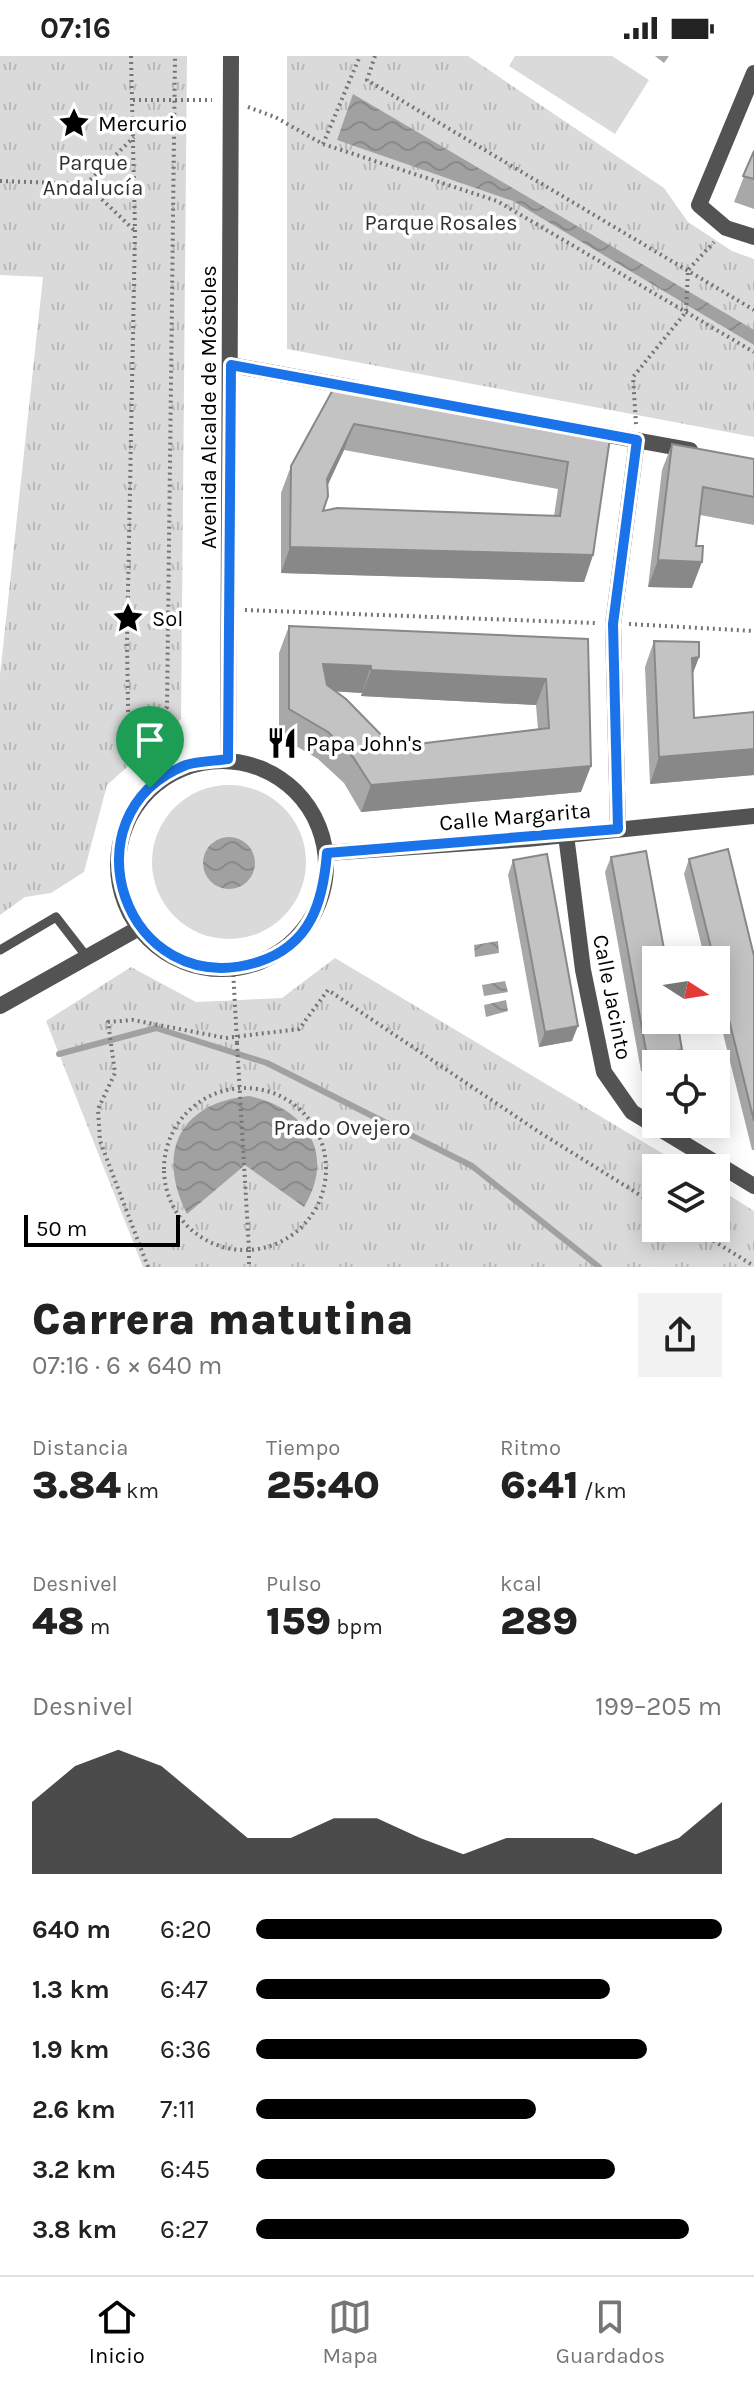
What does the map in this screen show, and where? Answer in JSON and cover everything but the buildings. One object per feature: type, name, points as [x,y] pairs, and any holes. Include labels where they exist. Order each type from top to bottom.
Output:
[{"type":"street","name":"Avenida Alcalde de Móstoles","points":[[228,759],[231,56]]},
{"type":"street","points":[[754,73],[699,205],[726,228],[754,237]]},
{"type":"street","points":[[231,365],[372,391]]},
{"type":"street","points":[[575,429],[710,454]]},
{"type":"street","points":[[618,829],[613,624],[637,440]]},
{"type":"street","points":[[228,759],[275,773],[311,807],[327,853],[324,894],[305,931],[273,957],[233,969],[198,967],[165,953],[139,928],[122,894],[118,856],[128,819],[150,788],[186,765],[228,759]]},
{"type":"street","name":"Calle Margarita","points":[[327,853],[566,835],[754,816]]},
{"type":"street","name":"Calle Jacinto","points":[[566,835],[583,970],[604,1072],[632,1112],[754,1186]]},
{"type":"street","points":[[0,1006],[139,928]]},
{"type":"lane","points":[[0,950],[56,917],[87,957]]},
{"type":"path","points":[[131,56],[135,231],[127,643],[129,759],[150,788]]},
{"type":"path","points":[[129,759],[167,707],[175,56]]},
{"type":"path","points":[[323,144],[360,56]]},
{"type":"path","points":[[375,56],[367,80],[754,310]]},
{"type":"path","points":[[132,100],[231,100],[275,117],[323,144],[497,201],[754,352]]},
{"type":"path","points":[[86,184],[134,137]]},
{"type":"path","points":[[0,181],[86,184],[135,231]]},
{"type":"path","points":[[637,440],[633,377],[686,312],[688,270],[726,228]]},
{"type":"path","points":[[229,610],[754,631]]},
{"type":"path","points":[[233,969],[249,1267]]},
{"type":"path","points":[[148,1267],[100,1141],[98,1109],[115,1073],[108,1022],[133,1020],[237,1040],[299,1029],[328,990],[539,1132],[642,1196]]},
{"type":"path","points":[[235,1087],[262,1088],[287,1098],[307,1115],[321,1138],[326,1164],[324,1191],[312,1215],[294,1234],[271,1247],[249,1250],[218,1246],[193,1233],[175,1213],[165,1187],[163,1160],[170,1134],[178,1122],[186,1111],[208,1095],[235,1087]]},
{"type":"path","points":[[715,1242],[754,1266]]},
{"type":"green space","name":"Parque Andalucía","points":[[0,56],[187,56],[181,719],[107,785],[84,872],[51,893],[25,897],[0,915],[0,675],[43,277],[0,275]]},
{"type":"green space","name":"Parque Rosales","points":[[287,56],[468,56],[664,188],[688,222],[732,251],[754,259],[754,437],[287,349]]},
{"type":"green space","points":[[515,56],[612,56],[649,80],[615,134],[509,66]]},
{"type":"green space","points":[[229,785],[258,791],[283,808],[300,833],[306,862],[300,891],[283,916],[258,933],[229,939],[200,933],[175,916],[158,891],[152,862],[158,833],[175,808],[200,791]]},
{"type":"green space","name":"Prado Ovejero","points":[[335,958],[664,1154],[642,1154],[642,1242],[730,1242],[730,1196],[754,1211],[754,1267],[143,1267],[46,1021],[131,967],[196,1002],[282,998]]},
{"type":"water","points":[[353,94],[754,330],[754,345],[513,201],[337,140]]},
{"type":"water","points":[[229,837],[247,845],[255,863],[247,881],[229,889],[211,881],[203,863],[211,845]]},
{"type":"water","points":[[498,941],[499,953],[475,957],[474,945]]},
{"type":"water","points":[[505,981],[508,992],[484,996],[482,985]]},
{"type":"water","points":[[506,1000],[508,1011],[486,1017],[484,1005]]},
{"type":"water","points":[[249,1096],[287,1111],[310,1136],[316,1152],[317,1169],[304,1207],[245,1165],[187,1214],[174,1171],[180,1135],[190,1120],[205,1109]]},
{"type":"waterway","points":[[59,1054],[156,1028],[267,1063],[472,1166],[599,1267]]},
{"type":"place","name":"Mercurio","points":[[74,123]]},
{"type":"place","name":"Sol","points":[[128,618]]},
{"type":"place","name":"Papa John's","points":[[282,743]]},
{"type":"route","points":[[231,365],[637,440],[613,624],[618,829],[527,839],[327,853],[324,894],[305,931],[273,957],[233,969],[198,967],[165,953],[139,928],[122,894],[118,856],[128,819],[150,788],[186,765],[228,759],[231,365]]}]
